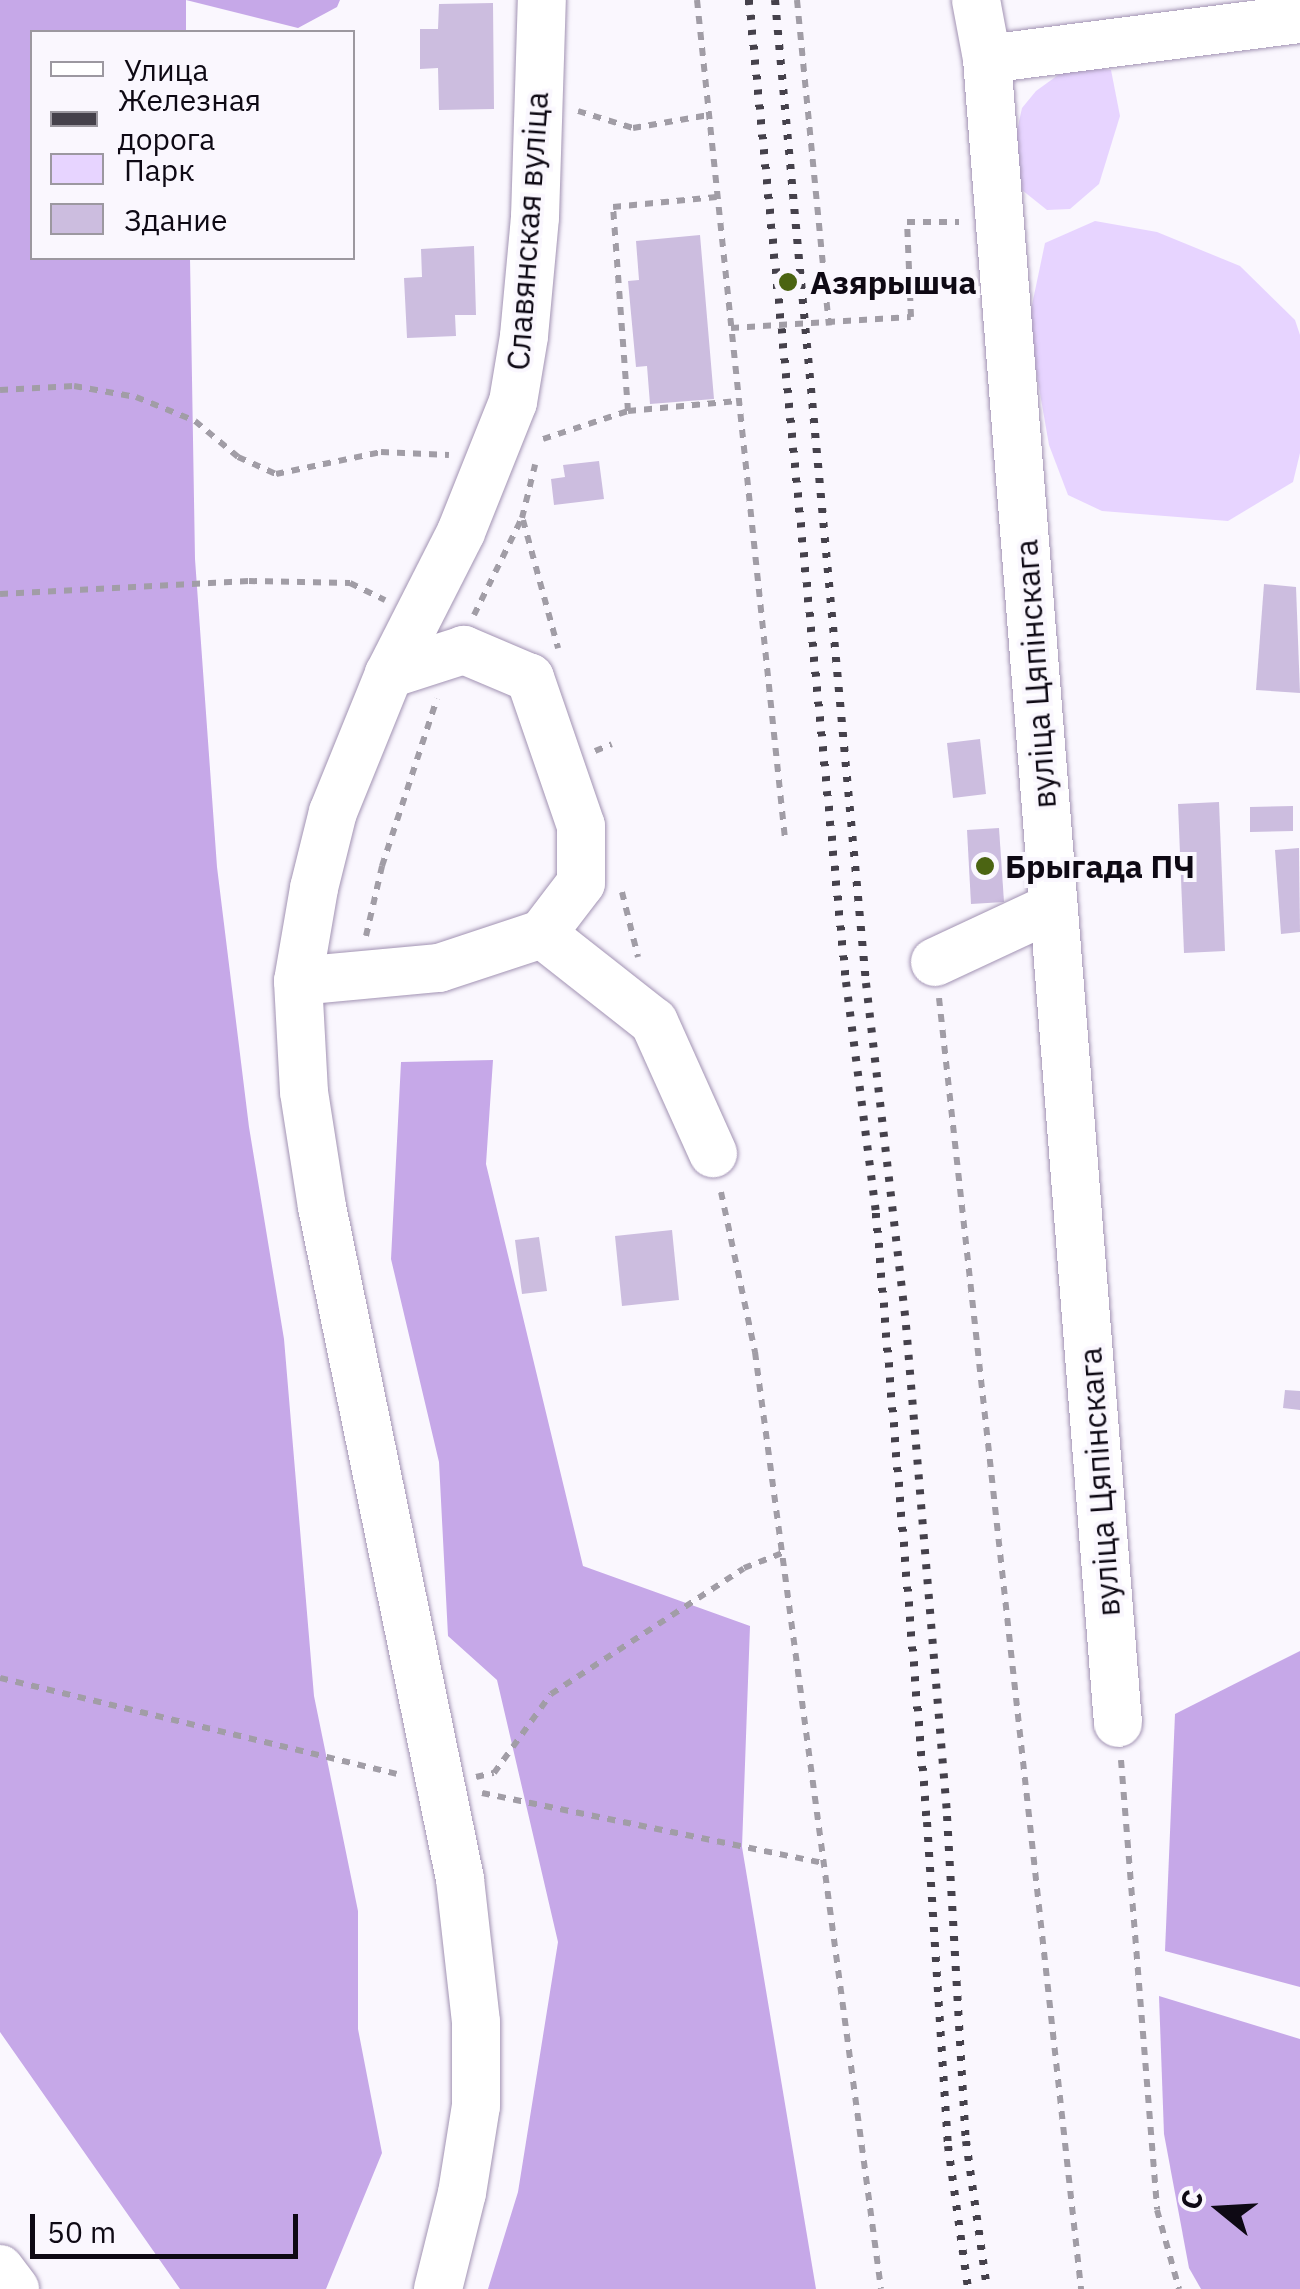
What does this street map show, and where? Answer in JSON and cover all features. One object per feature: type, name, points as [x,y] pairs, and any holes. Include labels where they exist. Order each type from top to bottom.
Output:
[{"type":"street","name":"Славянская вуліца","points":[[438,2289],[462,2193],[476,2090],[476,2022],[462,1897],[441,1784],[322,1206],[304,1092],[298,982],[314,888],[333,812],[389,674],[461,532],[513,402],[524,336],[542,0]]},
{"type":"street","name":"вуліца Цяпінскага","points":[[976,0],[987,59],[1118,1723]]},
{"type":"street","points":[[987,59],[1300,18]]},
{"type":"street","points":[[298,982],[439,968],[542,934],[581,883],[582,826],[530,678],[464,650],[389,674]]},
{"type":"street","points":[[935,962],[1053,908]]},
{"type":"street","points":[[542,934],[654,1022],[713,1153]]},
{"type":"street","points":[[0,2268],[16,2289]]},
{"type":"path","points":[[698,0],[784,839]]},
{"type":"path","points":[[796,0],[829,325]]},
{"type":"path","points":[[538,98],[633,128],[708,115]]},
{"type":"path","points":[[628,411],[613,207],[717,197]]},
{"type":"path","points":[[731,328],[911,317],[907,222],[1000,223]]},
{"type":"path","points":[[0,390],[74,386],[136,398],[195,421],[238,457],[276,474],[381,452],[490,458],[628,411],[738,401]]},
{"type":"path","points":[[356,976],[382,866],[414,762],[455,652],[522,518],[542,440]]},
{"type":"path","points":[[0,594],[249,581],[350,583],[419,616]]},
{"type":"path","points":[[935,962],[1081,2289]]},
{"type":"path","points":[[713,1153],[755,1352],[881,2289]]},
{"type":"path","points":[[441,1784],[494,1773],[551,1694],[744,1568],[782,1553]]},
{"type":"path","points":[[1118,1723],[1157,2210],[1179,2289]]},
{"type":"green space","points":[[1072,65],[1111,70],[1120,116],[1099,184],[1070,209],[1047,210],[1022,190],[1014,145],[1022,108],[1036,91]]},
{"type":"green space","points":[[1095,221],[1157,232],[1240,266],[1295,320],[1300,335],[1300,453],[1293,482],[1228,521],[1102,511],[1068,495],[1049,445],[1028,324],[1045,243]]},
{"type":"shaded area","points":[[0,0],[186,0],[186,30],[30,30],[30,260],[190,260],[195,559],[217,867],[249,1127],[284,1339],[314,1696],[358,1911],[358,2029],[382,2153],[326,2289],[180,2289],[0,2032]]},
{"type":"shaded area","points":[[186,0],[340,0],[337,7],[298,28]]},
{"type":"shaded area","points":[[493,1060],[486,1164],[583,1566],[750,1626],[742,1847],[816,2289],[488,2289],[518,2192],[558,1942],[497,1680],[448,1636],[439,1462],[391,1259],[401,1062]]},
{"type":"shaded area","points":[[1300,1651],[1300,1987],[1165,1951],[1175,1714]]},
{"type":"shaded area","points":[[1159,1996],[1300,2039],[1300,2289],[1201,2289],[1189,2268],[1164,2134]]},
{"type":"building","points":[[493,3],[494,109],[439,110],[438,68],[420,69],[420,29],[438,29],[439,4]]},
{"type":"building","points":[[700,235],[714,399],[650,404],[647,366],[636,367],[628,281],[639,280],[636,241]]},
{"type":"building","points":[[474,246],[476,315],[455,315],[456,336],[407,338],[404,278],[422,277],[421,249]]},
{"type":"building","points":[[599,461],[604,499],[554,505],[551,479],[565,477],[563,465]]},
{"type":"building","points":[[1264,584],[1296,587],[1300,693],[1256,690]]},
{"type":"building","points":[[980,739],[986,794],[953,798],[947,743]]},
{"type":"building","points":[[1219,802],[1225,951],[1184,953],[1178,804]]},
{"type":"building","points":[[1293,806],[1293,831],[1250,832],[1250,807]]},
{"type":"building","name":"Брыгада ПЧ","points":[[999,828],[1004,902],[971,904],[967,830]]},
{"type":"building","points":[[1299,848],[1300,932],[1281,934],[1275,850]]},
{"type":"building","points":[[672,1230],[679,1300],[622,1306],[615,1236]]},
{"type":"building","points":[[539,1237],[547,1291],[522,1294],[515,1240]]},
{"type":"building","points":[[1285,1390],[1300,1391],[1300,1410],[1283,1408]]},
{"type":"railway","points":[[749,0],[846,982],[876,1213],[927,1822],[948,2146],[968,2289]]},
{"type":"railway","points":[[775,0],[866,983],[906,1325],[947,1816],[966,2141],[987,2289]]},
{"type":"place","name":"Азярышча","points":[[788,282]]},
{"type":"place","name":"Брыгада ПЧ","points":[[985,866]]}]
